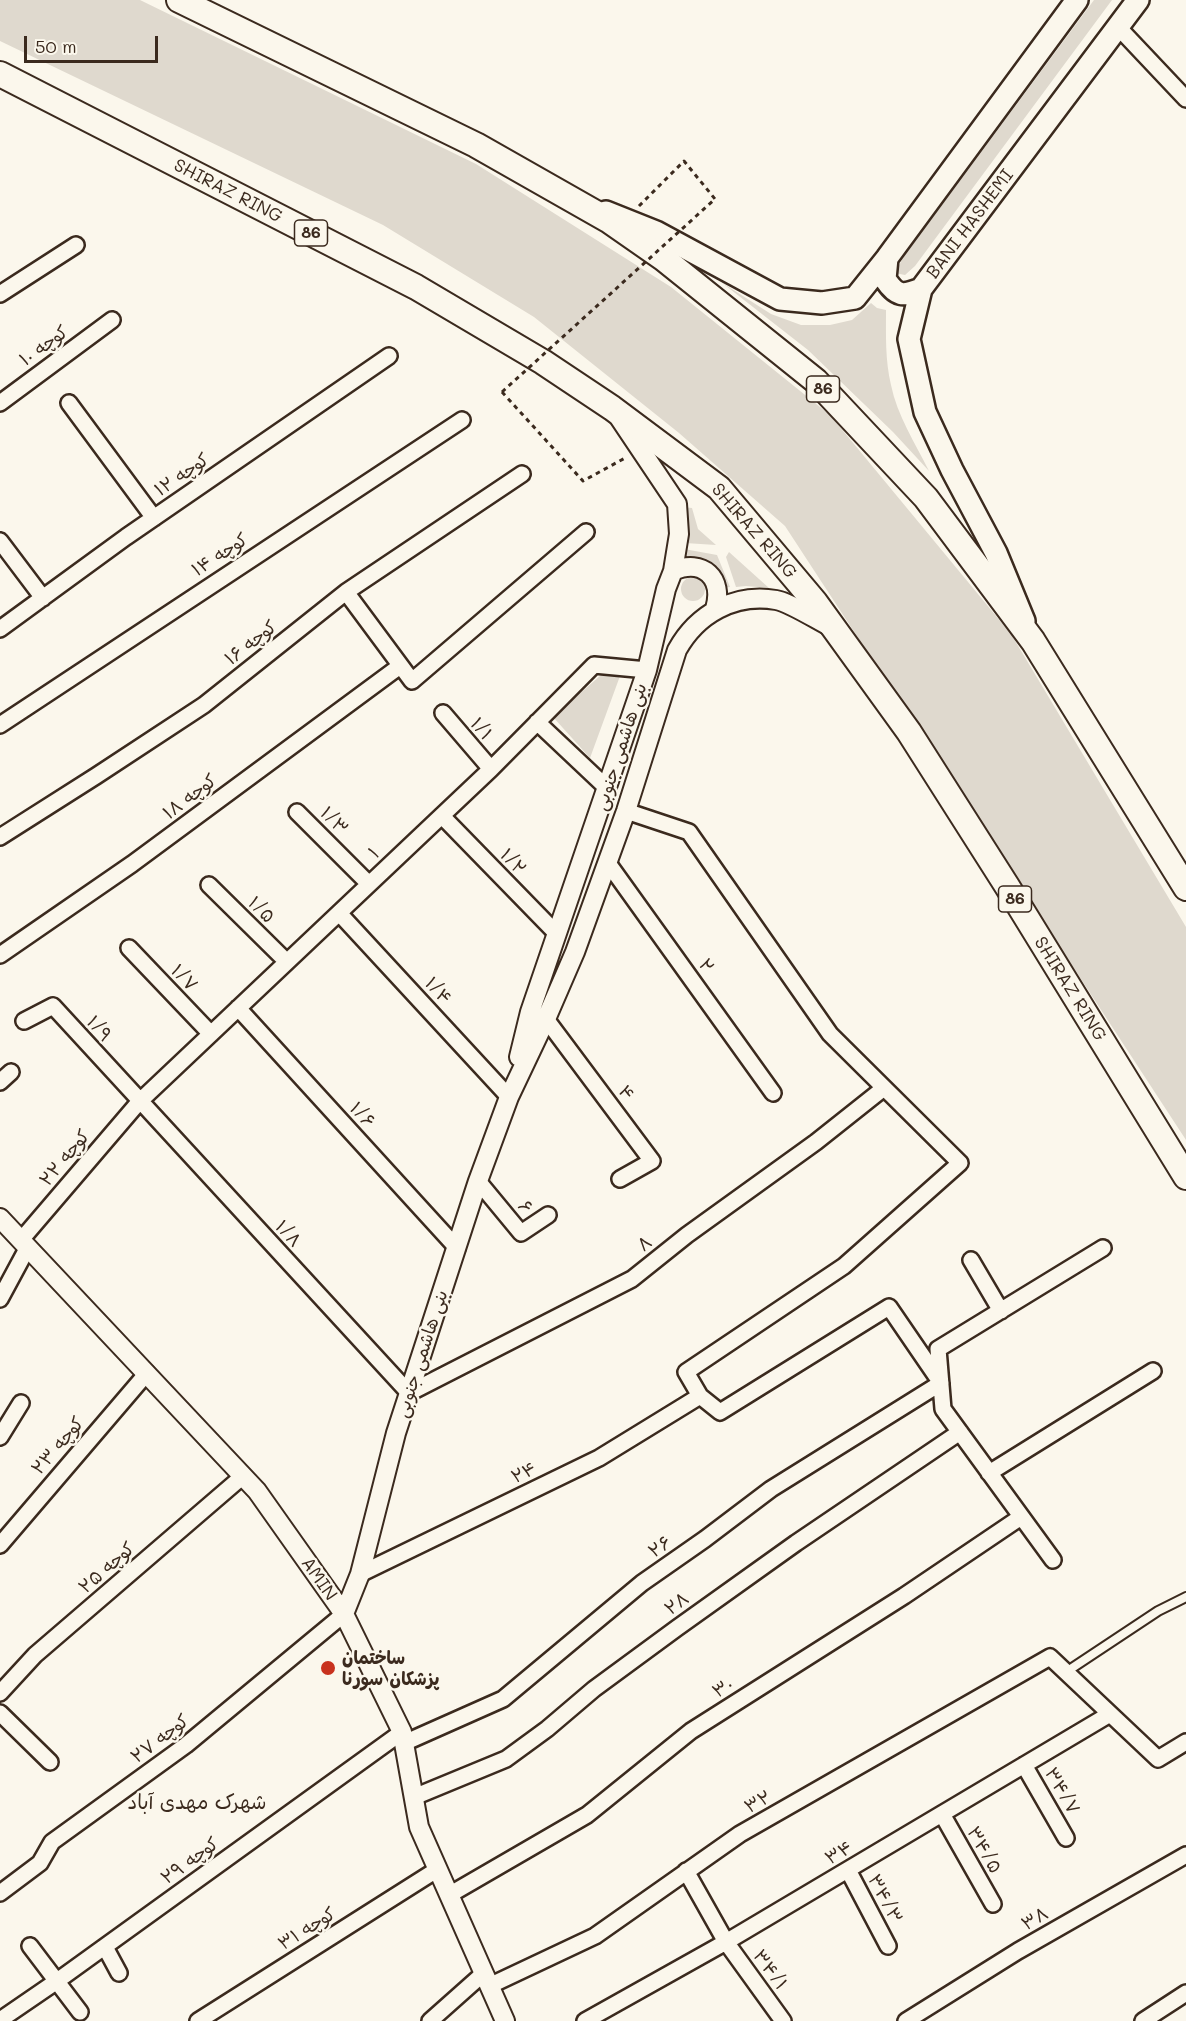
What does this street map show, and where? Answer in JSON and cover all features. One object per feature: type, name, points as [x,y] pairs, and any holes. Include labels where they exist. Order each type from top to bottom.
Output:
[{"type":"highway","name":"86","points":[[179,0],[476,145],[608,220],[664,259],[816,381],[926,498],[1033,640],[1186,888]]},
{"type":"highway","name":"SHIRAZ RING","points":[[0,74],[416,287],[543,362],[612,408],[719,488],[815,602],[909,732],[1007,886],[1186,1177]]},
{"type":"main road","points":[[561,193],[656,232],[780,299],[822,303],[855,298],[1077,0]]},
{"type":"main road","name":"BANI HASHEMI","points":[[1033,640],[996,553],[952,470],[925,412],[909,339],[921,289],[1138,0]]},
{"type":"main road","points":[[887,258],[885,279],[893,291],[905,295],[921,289]]},
{"type":"street","points":[[1118,27],[1186,99]]},
{"type":"street","points":[[0,294],[76,244]]},
{"type":"street","name":"کوچه ۱۰","points":[[0,403],[112,320]]},
{"type":"street","name":"کوچه ۱۲","points":[[0,629],[154,518],[389,356]]},
{"type":"street","points":[[69,403],[154,518]]},
{"type":"street","name":"بنی هاشمی جنوبی","points":[[509,1096],[530,1012],[608,789],[647,669],[666,589],[673,571],[679,534],[677,504],[612,408]]},
{"type":"street","name":"کوچه ۱۴","points":[[0,725],[462,420]]},
{"type":"street","name":"کوچه ۱۶","points":[[0,837],[204,705],[346,592],[522,474]]},
{"type":"street","points":[[346,592],[412,681],[586,532]]},
{"type":"street","points":[[0,541],[43,598]]},
{"type":"street","points":[[673,571],[692,566],[713,577],[718,587],[716,609]]},
{"type":"street","name":"بنی هاشمی جنوبی","points":[[344,1614],[360,1574],[409,1393],[478,1181],[509,1096],[575,952],[626,811],[677,650],[684,638],[716,609],[745,600],[777,600],[833,628]]},
{"type":"street","name":"۱","points":[[139,1102],[491,770],[594,665],[647,669]]},
{"type":"street","name":"کوچه ۱۸","points":[[0,955],[132,864],[400,666]]},
{"type":"street","name":"۱/۱","points":[[443,713],[491,770]]},
{"type":"street","points":[[537,723],[608,789]]},
{"type":"street","points":[[626,811],[689,832],[830,1034],[960,1163],[844,1266],[686,1372],[700,1396],[720,1412],[889,1307],[941,1383]]},
{"type":"street","name":"۱/۳","points":[[297,812],[369,884]]},
{"type":"street","name":"۱/۲","points":[[442,816],[557,934]]},
{"type":"street","name":"۲","points":[[608,863],[773,1093]]},
{"type":"street","name":"۱/۵","points":[[209,885],[287,962]]},
{"type":"street","name":"۱/۴","points":[[339,913],[509,1096]]},
{"type":"street","name":"۱/۷","points":[[129,948],[211,1034]]},
{"type":"street","name":"۱/۹","points":[[24,1021],[53,1006],[139,1102]]},
{"type":"street","name":"۱/۶","points":[[238,1008],[457,1248]]},
{"type":"street","name":"۴","points":[[546,1019],[652,1161],[620,1179]]},
{"type":"street","name":"۸","points":[[409,1393],[632,1280],[687,1235],[816,1142],[884,1088]]},
{"type":"street","name":"کوچه ۲۲","points":[[0,1299],[25,1244],[139,1102]]},
{"type":"street","name":"۱/۸","points":[[139,1102],[409,1393]]},
{"type":"street","name":"۶","points":[[478,1181],[521,1233],[548,1215]]},
{"type":"street","name":"AMIN","points":[[0,1218],[257,1491],[344,1614],[403,1738],[419,1827],[505,2021]]},
{"type":"street","points":[[1053,1560],[943,1409],[938,1349],[1103,1248]]},
{"type":"street","points":[[971,1260],[1001,1311]]},
{"type":"street","points":[[989,1473],[1153,1371]]},
{"type":"street","name":"کوچه ۲۳","points":[[0,1545],[147,1374]]},
{"type":"street","name":"۲۶","points":[[403,1738],[503,1699],[642,1583],[705,1539],[771,1488],[941,1383]]},
{"type":"street","name":"۲۴","points":[[360,1574],[599,1458],[700,1396]]},
{"type":"street","points":[[0,1437],[21,1403]]},
{"type":"street","name":"۲۸","points":[[414,1797],[506,1760],[548,1729],[594,1689],[796,1542],[960,1432]]},
{"type":"street","name":"کوچه ۲۵","points":[[0,1693],[35,1655],[243,1476]]},
{"type":"street","name":"۳۰","points":[[449,1895],[587,1815],[691,1731],[904,1596],[1021,1517]]},
{"type":"street","name":"کوچه ۲۷","points":[[0,1893],[40,1863],[52,1842],[186,1745],[344,1614]]},
{"type":"street","name":"۳۲","points":[[430,2021],[487,1979],[596,1936],[740,1834],[1050,1658],[1066,1672]]},
{"type":"street","points":[[1066,1672],[1158,1759],[1183,1749]]},
{"type":"street","points":[[0,1713],[50,1762]]},
{"type":"street","name":"۳۴","points":[[585,2021],[726,1942],[1110,1714]]},
{"type":"street","name":"کوچه ۲۹","points":[[0,2020],[403,1738]]},
{"type":"street","name":"۳۴/۷","points":[[1024,1765],[1066,1838]]},
{"type":"street","name":"۳۴/۵","points":[[942,1814],[993,1904]]},
{"type":"street","name":"۳۸","points":[[906,2021],[1018,1951],[1186,1855]]},
{"type":"street","name":"کوچه ۳۱","points":[[198,2021],[438,1869]]},
{"type":"street","name":"۳۴/۳","points":[[848,1870],[888,1946]]},
{"type":"street","name":"۳۴/۱","points":[[686,1871],[726,1942],[783,2021]]},
{"type":"street","points":[[30,1946],[80,2012]]},
{"type":"street","points":[[105,1947],[119,1973]]},
{"type":"street","points":[[1143,2021],[1186,1993]]},
{"type":"lane","points":[[1066,1672],[1158,1611],[1186,1597]]},
{"type":"path","points":[[626,220],[684,161],[715,199],[502,392],[583,481],[640,450]]},
{"type":"shaded area","points":[[0,0],[140,0],[476,164],[671,287],[830,415],[1011,634],[1186,927],[1186,1140],[785,526],[679,433],[534,317],[383,225],[0,41]]},
{"type":"shaded area","points":[[1094,0],[1112,0],[915,266],[905,275],[895,273],[904,256]]},
{"type":"shaded area","points":[[721,282],[771,314],[801,325],[830,325],[852,320],[871,303],[877,308],[886,310],[887,357],[894,396],[907,429],[929,471],[893,432],[808,350]]},
{"type":"shaded area","points":[[683,507],[692,508],[698,529],[716,545],[685,543]]},
{"type":"shaded area","points":[[684,549],[717,555],[730,587],[723,588],[714,564],[683,556]]},
{"type":"shaded area","points":[[729,552],[769,588],[736,587],[726,557]]},
{"type":"shaded area","points":[[693,577],[702,580],[705,589],[702,598],[693,601],[684,598],[681,589],[684,580]]},
{"type":"shaded area","points":[[601,675],[620,676],[590,758],[553,717]]},
{"type":"place","name":"ساختمان پزشکان سورنا","points":[[328,1668]]},
{"type":"district","name":"شهرک مهدی آباد","points":[[197,1803]]}]
